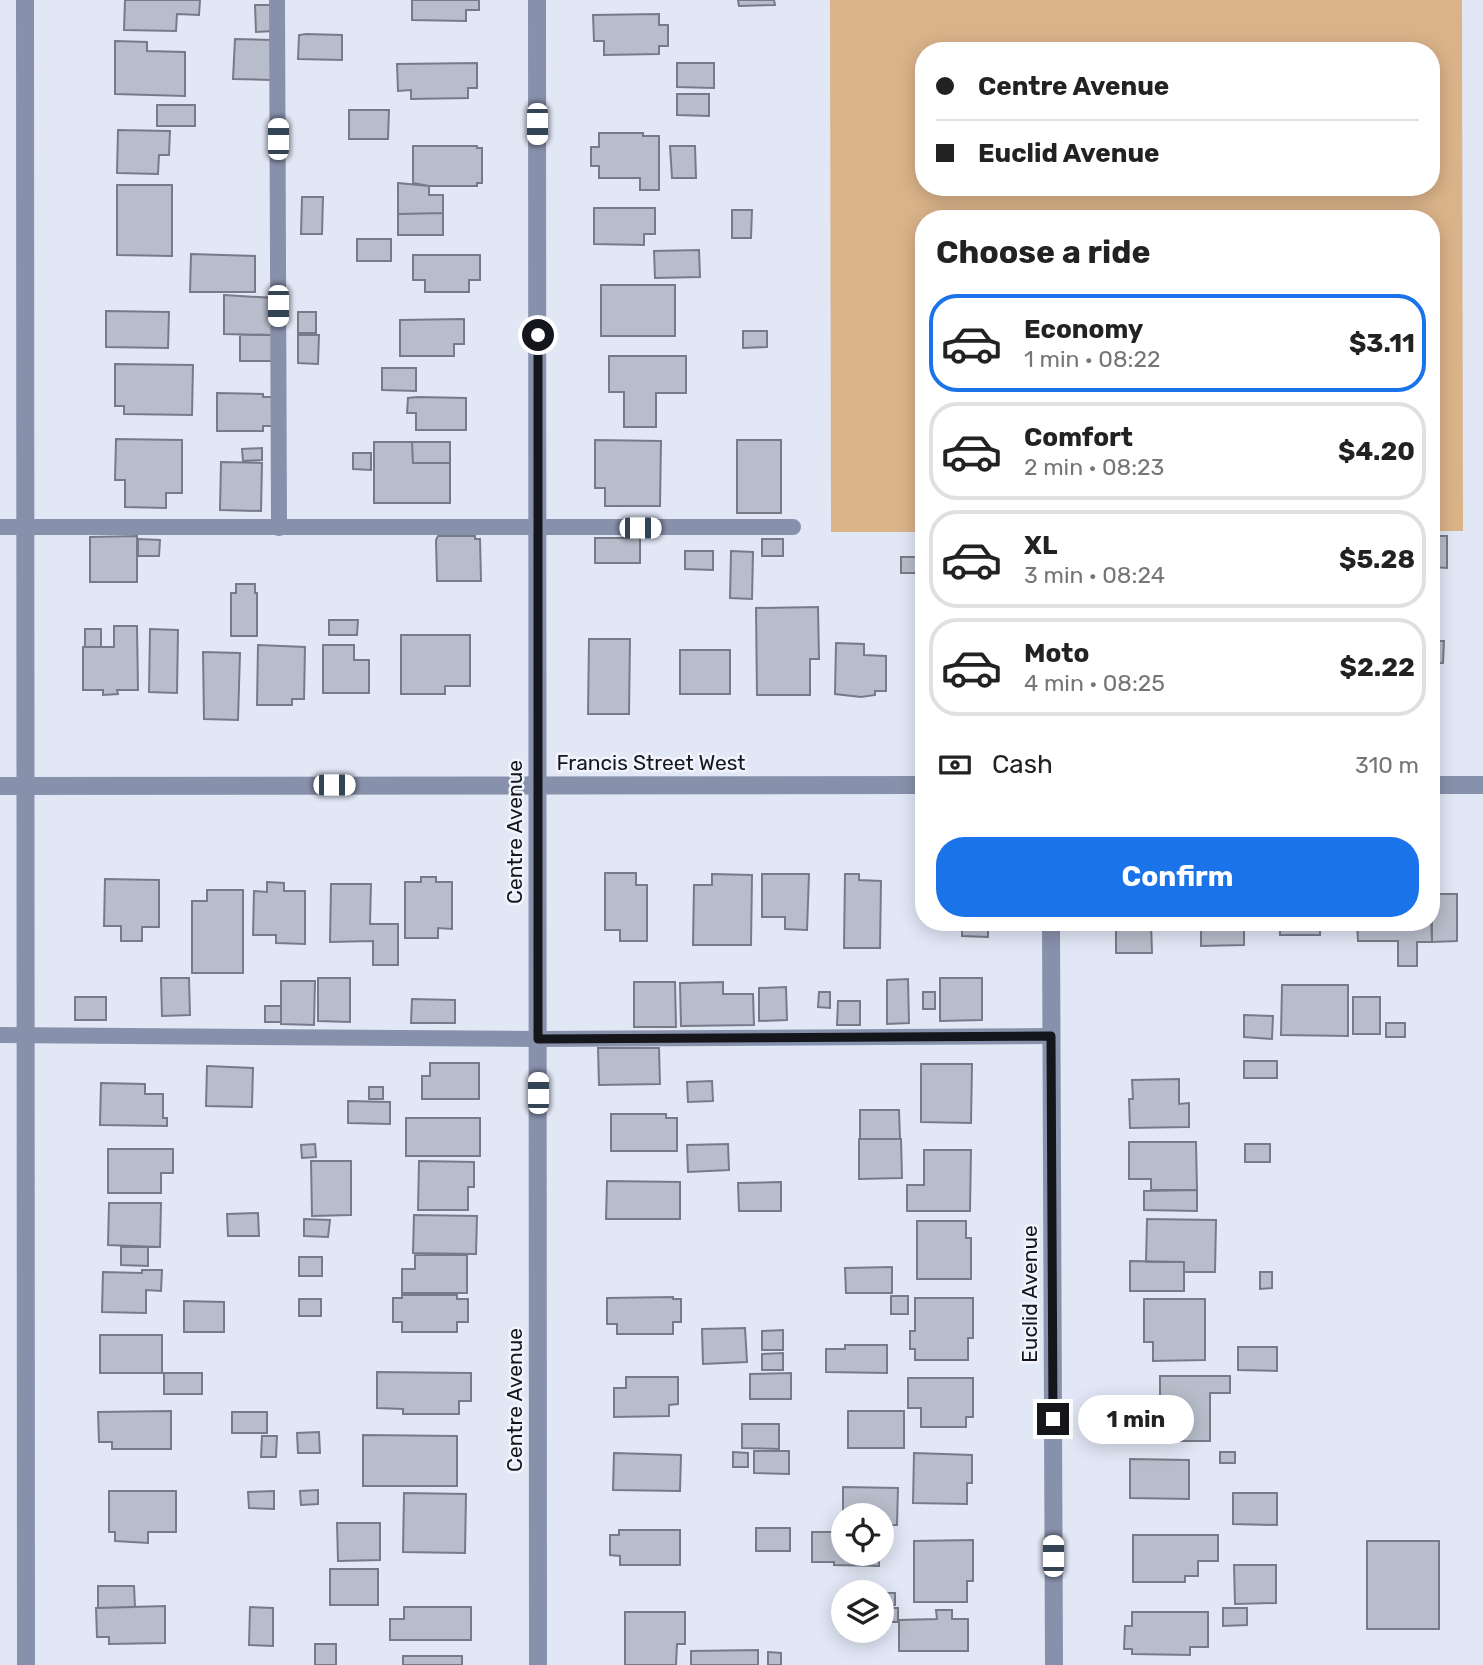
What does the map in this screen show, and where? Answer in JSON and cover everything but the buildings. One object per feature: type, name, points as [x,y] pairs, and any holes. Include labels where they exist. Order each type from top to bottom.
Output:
[{"type":"street","points":[[25,0],[26,1665]]},
{"type":"street","name":"Centre Avenue","points":[[537,0],[538,1665]]},
{"type":"street","name":"Francis Street West","points":[[0,786],[915,785]]},
{"type":"street","points":[[1440,785],[1483,785]]},
{"type":"street","name":"Euclid Avenue","points":[[1051,931],[1054,1665]]},
{"type":"lane","points":[[277,0],[279,528]]},
{"type":"lane","points":[[0,527],[793,527]]},
{"type":"lane","points":[[0,1035],[538,1039],[1051,1036]]},
{"type":"shaded area","points":[[830,0],[1462,0],[1463,531],[1440,531],[1440,210],[915,210],[915,532],[831,532]]},
{"type":"route","points":[[538,335],[538,1039],[1051,1036],[1053,1419]]}]
